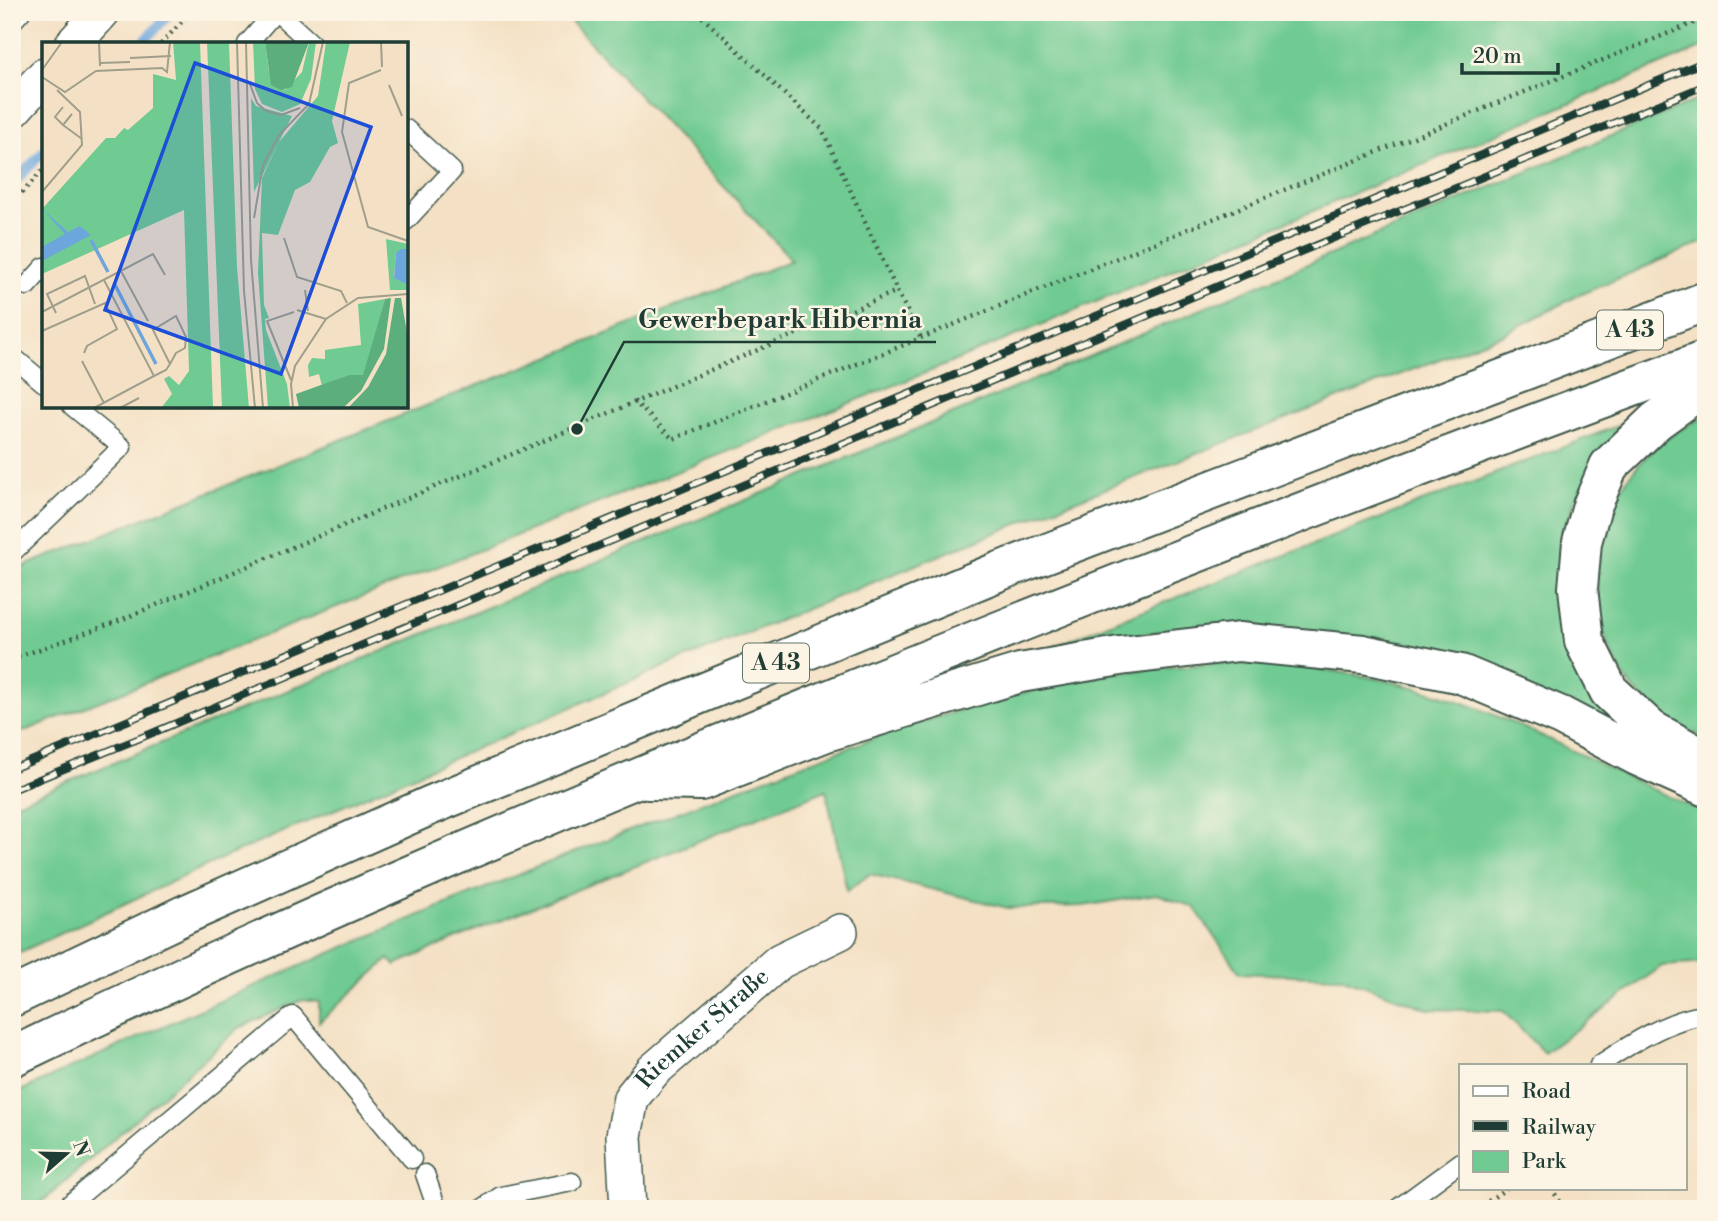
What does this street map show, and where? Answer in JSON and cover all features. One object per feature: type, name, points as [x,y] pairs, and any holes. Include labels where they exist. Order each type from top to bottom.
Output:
[{"type":"highway","name":"A 43","points":[[12,997],[184,915],[429,806],[1000,570],[1706,301]]},
{"type":"highway","name":"A 43","points":[[12,1057],[409,875],[632,779],[1057,606],[1706,360]]},
{"type":"highway","points":[[1706,385],[1656,421],[1609,466],[1592,506],[1582,542],[1578,587],[1584,641],[1609,691],[1650,729],[1706,760]]},
{"type":"highway","points":[[632,779],[701,782],[825,732],[1020,673],[1120,656],[1240,642],[1363,654],[1461,674],[1561,716],[1637,756],[1706,787]]},
{"type":"street","points":[[75,42],[102,12]]},
{"type":"street","points":[[12,111],[42,78]]},
{"type":"street","name":"Riemker Straße","points":[[628,1209],[624,1136],[631,1098],[653,1071],[780,961],[840,932]]},
{"type":"lane","points":[[12,22],[21,12]]},
{"type":"lane","points":[[249,42],[276,12],[310,42]]},
{"type":"lane","points":[[408,131],[452,171],[408,219]]},
{"type":"lane","points":[[27,286],[42,269]]},
{"type":"lane","points":[[12,356],[42,381]]},
{"type":"lane","points":[[12,553],[122,447],[74,408]]},
{"type":"lane","points":[[1601,1064],[1686,1016],[1706,1014]]},
{"type":"lane","points":[[64,1209],[293,1016],[412,1159]]},
{"type":"lane","points":[[1397,1209],[1459,1164]]},
{"type":"lane","points":[[425,1174],[438,1209]]},
{"type":"lane","points":[[482,1209],[501,1196],[572,1182]]},
{"type":"path","points":[[163,42],[191,12]]},
{"type":"path","points":[[697,12],[822,129],[922,340]]},
{"type":"path","points":[[634,401],[673,439],[922,340],[1706,18]]},
{"type":"path","points":[[12,203],[42,171]]},
{"type":"path","points":[[12,659],[116,622],[897,291]]},
{"type":"path","points":[[1477,1209],[1504,1190]]},
{"type":"path","points":[[1552,1190],[1565,1209]]},
{"type":"path","points":[[1700,1209],[1706,1205]]},
{"type":"green space","points":[[562,12],[1706,12],[1706,46],[943,366],[12,736],[12,571],[792,260]]},
{"type":"green space","points":[[1706,96],[1706,241],[1579,295],[1504,334],[1064,505],[662,668],[223,858],[12,956],[12,805],[960,411]]},
{"type":"green space","points":[[1706,416],[1706,739],[1657,711],[1640,696],[1626,678],[1613,657],[1602,623],[1597,569],[1609,514],[1620,490],[1636,467],[1679,431]]},
{"type":"green space","points":[[1625,423],[1574,502],[1562,546],[1559,575],[1565,633],[1603,711],[1621,730],[1256,627],[1181,628],[1056,649],[1055,646],[1106,625]]},
{"type":"green space","points":[[1219,663],[1343,672],[1434,693],[1525,728],[1706,813],[1706,963],[1662,966],[1544,1053],[1503,1011],[1428,1009],[1341,977],[1240,973],[1194,907],[1157,894],[1083,906],[1008,908],[870,874],[847,891],[826,790],[395,965],[389,959],[319,1022],[319,1002],[302,1000],[239,1028],[34,1209],[12,1209],[12,1095],[92,1058],[331,952],[492,885],[882,735],[1057,684],[1129,671]]},
{"type":"waterway","points":[[144,42],[171,12]]},
{"type":"waterway","points":[[12,185],[42,153]]},
{"type":"railway","points":[[12,769],[1706,61]]},
{"type":"railway","points":[[12,790],[1706,85]]},
{"type":"place","name":"Gewerbepark Hibernia","points":[[577,429]]}]
